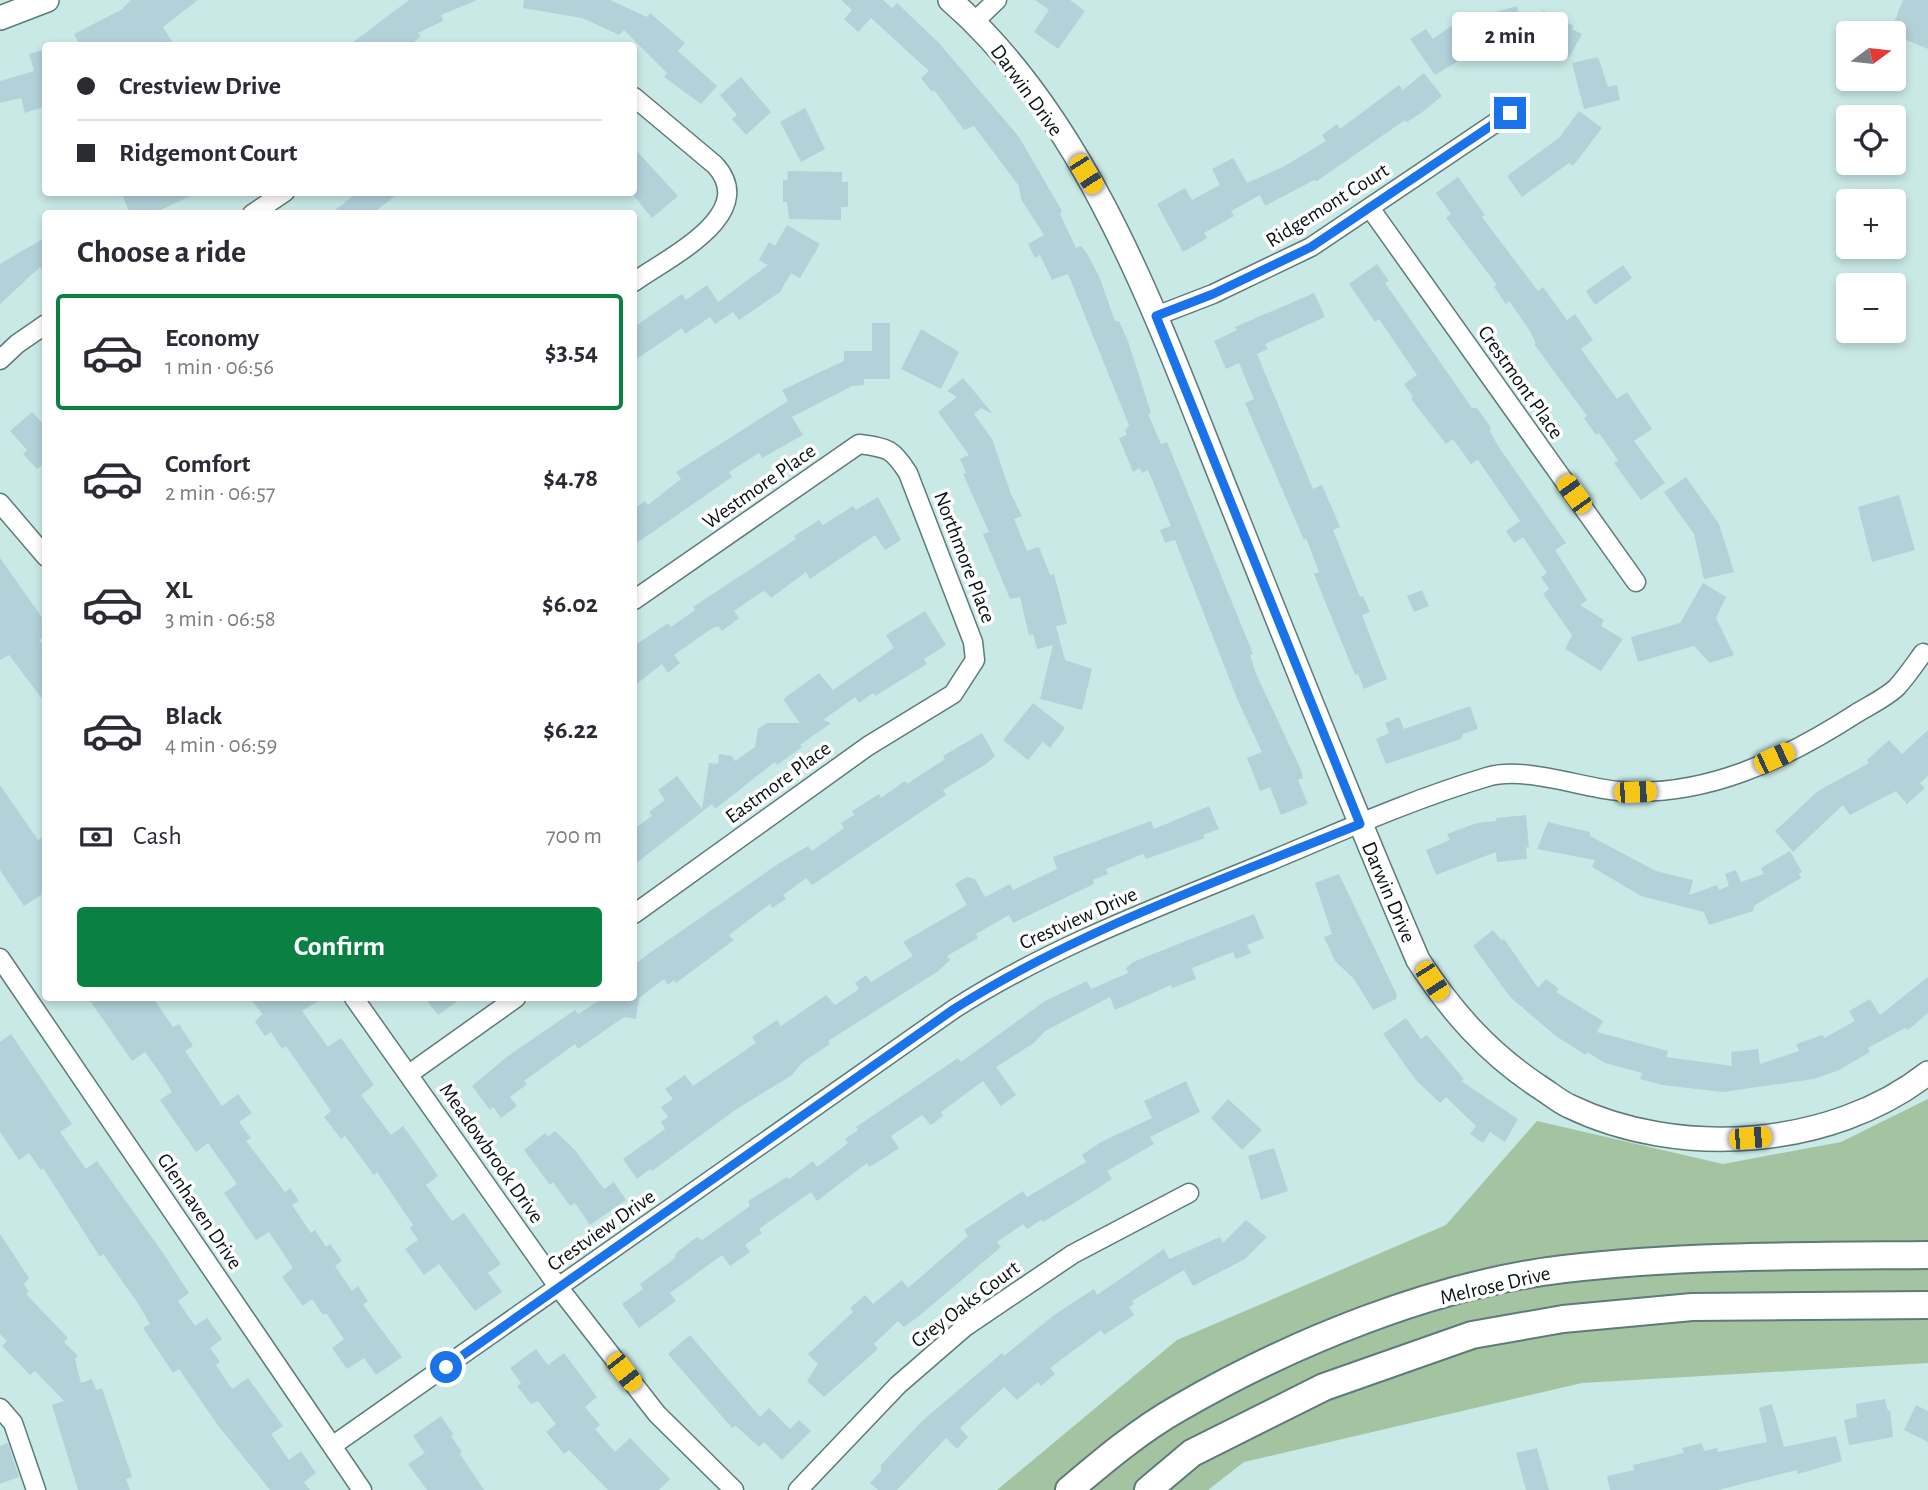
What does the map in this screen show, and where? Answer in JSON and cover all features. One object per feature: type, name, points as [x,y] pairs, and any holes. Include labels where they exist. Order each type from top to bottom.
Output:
[{"type":"main road","name":"Melrose Drive","points":[[1069,1490],[1105,1459],[1178,1408],[1314,1340],[1467,1286],[1562,1269],[1693,1257],[1928,1255]]},
{"type":"main road","name":"Melrose Drive","points":[[1148,1490],[1192,1453],[1324,1387],[1472,1335],[1563,1318],[1692,1307],[1928,1305]]},
{"type":"street","points":[[0,18],[47,0]]},
{"type":"street","name":"Darwin Drive","points":[[950,0],[975,21],[1027,83],[1101,197],[1156,316],[1360,824],[1418,960],[1445,1002],[1476,1038],[1512,1069],[1569,1106],[1642,1131],[1725,1140],[1799,1133],[1869,1108],[1928,1073]]},
{"type":"street","points":[[975,21],[997,0]]},
{"type":"street","points":[[637,100],[715,165],[726,177],[730,197],[716,224],[637,280]]},
{"type":"street","name":"Ridgemont Court","points":[[1156,316],[1213,294],[1311,247],[1510,113]]},
{"type":"street","points":[[258,210],[279,196]]},
{"type":"street","name":"Crestmont Place","points":[[1370,208],[1636,582]]},
{"type":"street","points":[[0,360],[16,344],[42,327]]},
{"type":"street","name":"Westmore Place","points":[[637,598],[859,444],[885,447],[895,453],[908,473]]},
{"type":"street","name":"Northmore Place","points":[[908,473],[973,642],[975,660],[953,694]]},
{"type":"street","points":[[0,503],[42,552]]},
{"type":"street","name":"Crestview Drive","points":[[332,1446],[1006,975],[1081,939],[1360,824],[1489,776],[1520,774],[1593,789],[1635,792],[1679,791],[1724,780],[1798,746],[1886,695],[1896,688],[1923,653]]},
{"type":"street","name":"Eastmore Place","points":[[637,912],[868,746],[953,694]]},
{"type":"street","name":"Glenhaven Drive","points":[[0,958],[362,1490]]},
{"type":"street","name":"Meadowbrook Drive","points":[[357,1001],[559,1288],[657,1414],[734,1490]]},
{"type":"street","points":[[409,1074],[512,1001]]},
{"type":"street","name":"Grey Oaks Court","points":[[798,1490],[898,1385],[965,1327],[1073,1254],[1189,1193]]},
{"type":"street","points":[[0,1408],[13,1423],[36,1490]]},
{"type":"green space","points":[[1928,1099],[1928,1363],[1582,1383],[1244,1462],[1208,1490],[997,1490],[1177,1340],[1446,1225],[1537,1121],[1723,1164],[1841,1142]]},
{"type":"building","points":[[131,0],[198,0],[163,27],[172,42],[78,42],[74,34],[121,10]]},
{"type":"building","points":[[409,0],[477,0],[441,15],[443,21],[418,33],[421,36],[414,42],[353,42]]},
{"type":"building","points":[[524,0],[610,0],[647,17],[650,13],[685,43],[678,51],[717,86],[701,104],[664,77],[667,73],[624,30],[619,35],[582,18],[523,8]]},
{"type":"building","points":[[841,0],[883,0],[892,8],[897,3],[939,43],[1019,137],[1062,211],[1060,214],[1076,248],[1081,246],[1086,252],[1099,276],[1115,321],[1119,321],[1129,344],[1151,413],[1148,414],[1161,444],[1167,442],[1253,654],[1250,655],[1257,676],[1301,770],[1303,778],[1298,780],[1308,804],[1281,815],[1270,787],[1260,791],[1247,758],[1262,752],[1238,701],[1175,540],[1165,543],[1160,530],[1171,526],[1148,470],[1142,473],[1140,468],[1133,472],[1119,438],[1127,435],[1125,431],[1129,425],[1068,274],[1052,280],[1040,255],[1035,258],[1028,244],[1044,235],[1021,199],[1019,186],[974,126],[964,130],[934,90],[932,92],[921,78],[929,71],[871,18],[858,32],[844,19],[852,10]]},
{"type":"building","points":[[1035,0],[1070,0],[1085,11],[1058,49],[1034,32],[1049,10]]},
{"type":"building","points":[[1903,0],[1928,0],[1928,49],[1906,40],[1906,21],[1895,21]]},
{"type":"building","points":[[1517,6],[1524,35],[1485,45],[1435,75],[1410,39],[1426,29],[1433,39],[1454,24]]},
{"type":"building","points":[[1543,10],[1574,26],[1572,29],[1582,34],[1569,58],[1530,35]]},
{"type":"building","points":[[42,50],[42,107],[25,113],[21,98],[0,103],[0,81],[34,71],[29,54]]},
{"type":"building","points":[[1598,57],[1608,87],[1617,85],[1620,100],[1584,109],[1572,63]]},
{"type":"building","points":[[1424,73],[1442,96],[1421,113],[1407,122],[1405,120],[1317,181],[1314,180],[1265,206],[1260,195],[1231,211],[1234,216],[1204,233],[1207,238],[1183,252],[1157,204],[1185,188],[1192,200],[1220,185],[1212,169],[1233,158],[1247,183],[1283,167],[1326,141],[1322,135],[1337,124],[1340,129],[1399,85],[1403,90]]},
{"type":"building","points":[[741,77],[771,112],[746,135],[732,119],[737,115],[720,95]]},
{"type":"building","points":[[805,108],[825,149],[801,162],[780,122]]},
{"type":"building","points":[[1579,111],[1602,128],[1573,166],[1569,163],[1522,197],[1507,176],[1559,138]]},
{"type":"building","points":[[637,151],[678,196],[652,218],[634,196],[637,196]]},
{"type":"building","points":[[788,171],[842,172],[842,182],[848,182],[848,207],[841,207],[841,220],[789,219],[787,202],[783,202],[783,180],[787,180]]},
{"type":"building","points":[[1458,177],[1485,215],[1482,217],[1538,291],[1543,287],[1567,320],[1575,314],[1593,340],[1581,349],[1617,399],[1627,392],[1652,429],[1634,441],[1665,483],[1641,500],[1614,463],[1618,460],[1599,433],[1596,435],[1584,418],[1587,416],[1534,344],[1536,343],[1528,328],[1509,301],[1506,304],[1494,287],[1497,285],[1446,218],[1451,214],[1436,193]]},
{"type":"building","points":[[123,196],[190,196],[161,210],[128,210]]},
{"type":"building","points":[[353,196],[395,196],[377,210],[335,210]]},
{"type":"building","points":[[787,225],[820,244],[800,278],[791,273],[780,292],[739,320],[733,312],[715,324],[710,317],[685,334],[682,328],[637,359],[637,325],[682,294],[686,300],[707,285],[718,302],[768,265],[759,260],[769,242],[775,246]]},
{"type":"building","points":[[42,239],[42,270],[40,267],[0,304],[0,264]]},
{"type":"building","points":[[1377,264],[1389,281],[1385,283],[1472,408],[1477,408],[1491,428],[1498,446],[1566,543],[1555,550],[1587,600],[1580,605],[1604,620],[1601,626],[1623,639],[1601,671],[1565,649],[1572,635],[1543,594],[1549,589],[1541,577],[1547,573],[1523,537],[1514,543],[1506,531],[1520,521],[1478,460],[1471,464],[1453,439],[1446,444],[1411,399],[1413,397],[1404,384],[1417,375],[1379,319],[1375,322],[1349,284]]},
{"type":"building","points":[[1623,265],[1632,278],[1595,305],[1586,291]]},
{"type":"building","points":[[1314,293],[1325,317],[1265,344],[1268,349],[1257,354],[1313,489],[1322,485],[1340,527],[1333,530],[1360,597],[1363,596],[1370,612],[1362,615],[1387,679],[1364,689],[1358,674],[1355,675],[1314,574],[1319,572],[1306,538],[1304,540],[1245,403],[1254,399],[1239,363],[1226,369],[1214,341],[1237,330],[1235,327]]},
{"type":"building","points":[[872,323],[890,323],[890,379],[864,379],[864,385],[852,386],[792,417],[803,435],[762,458],[759,453],[729,472],[732,477],[637,543],[637,507],[645,501],[648,505],[681,479],[676,472],[788,401],[782,390],[844,361],[844,351],[872,351]]},
{"type":"building","points":[[921,329],[959,352],[941,389],[901,369]]},
{"type":"building","points":[[963,378],[993,414],[981,408],[974,414],[992,439],[1011,494],[1022,516],[1014,519],[1027,551],[1039,547],[1050,575],[1054,574],[1067,624],[1056,626],[1065,660],[1092,669],[1082,710],[1040,699],[1053,645],[1037,649],[1033,634],[1029,635],[1020,597],[1010,599],[983,534],[989,532],[963,474],[966,473],[960,459],[969,455],[938,412],[957,397],[947,391]]},
{"type":"building","points":[[32,412],[42,423],[42,465],[37,469],[23,454],[27,450],[10,431]]},
{"type":"building","points":[[1686,477],[1719,524],[1734,572],[1704,579],[1694,534],[1664,492]]},
{"type":"building","points":[[1899,495],[1915,550],[1872,562],[1858,507]]},
{"type":"building","points":[[878,497],[901,540],[885,550],[875,535],[810,579],[806,572],[771,598],[765,591],[760,593],[734,611],[739,618],[722,631],[718,626],[711,629],[674,655],[680,663],[668,673],[662,664],[637,684],[637,644],[668,623],[671,627],[695,610],[693,607],[796,539],[794,536],[819,520],[823,525],[853,506],[856,510]]},
{"type":"building","points":[[0,558],[42,617],[42,638],[39,640],[42,644],[42,699],[9,655],[0,660]]},
{"type":"building","points":[[1703,583],[1726,597],[1716,618],[1734,655],[1710,663],[1694,646],[1638,662],[1631,637],[1680,623]]},
{"type":"building","points":[[1422,590],[1429,606],[1414,612],[1407,596]]},
{"type":"building","points":[[925,611],[946,645],[924,659],[927,664],[875,696],[873,693],[859,703],[855,697],[823,720],[831,723],[800,745],[802,747],[777,765],[775,762],[715,809],[712,804],[637,863],[637,827],[652,816],[649,812],[665,800],[658,790],[677,776],[702,809],[709,763],[718,764],[719,754],[732,756],[735,761],[755,747],[758,729],[767,723],[800,723],[783,699],[819,673],[833,690],[894,648],[886,635]]},
{"type":"building","points":[[1033,703],[1065,728],[1050,748],[1043,742],[1028,760],[1003,740]]},
{"type":"building","points":[[1470,706],[1478,729],[1463,734],[1461,739],[1386,764],[1376,739],[1389,733],[1385,723],[1399,717],[1404,729]]},
{"type":"building","points":[[1928,730],[1928,776],[1920,783],[1925,788],[1907,804],[1896,791],[1850,815],[1843,805],[1793,852],[1775,831],[1818,791],[1869,763],[1867,760],[1889,740],[1902,754]]},
{"type":"building","points":[[982,733],[995,756],[943,790],[946,795],[812,885],[806,878],[783,895],[786,899],[772,908],[770,904],[729,935],[734,940],[676,983],[674,980],[668,985],[664,979],[639,998],[636,1019],[624,1017],[578,1049],[575,1044],[524,1081],[527,1084],[510,1097],[517,1106],[501,1118],[493,1107],[490,1110],[472,1086],[508,1056],[575,1010],[578,1014],[598,1001],[637,1001],[637,963],[778,864],[808,846],[812,851],[844,828],[841,823],[854,815],[852,811],[879,794],[881,798],[905,781],[907,784],[945,759],[943,756]]},
{"type":"building","points":[[0,785],[38,840],[42,838],[42,895],[24,906],[0,870]]},
{"type":"building","points":[[1209,806],[1219,829],[1203,835],[1205,838],[1146,859],[1143,854],[1106,869],[1108,874],[1093,880],[1094,884],[1013,923],[1009,915],[976,934],[978,938],[947,956],[950,960],[937,972],[828,1041],[830,1044],[803,1062],[791,1076],[738,1108],[652,1171],[650,1169],[637,1179],[623,1159],[665,1129],[661,1122],[668,1117],[661,1107],[673,1099],[665,1089],[685,1075],[693,1086],[756,1043],[752,1037],[777,1020],[781,1026],[826,995],[835,1005],[859,989],[855,983],[866,975],[871,982],[913,956],[903,942],[967,905],[955,884],[967,877],[975,879],[985,897],[1010,884],[1013,890],[1057,869],[1053,857],[1151,821],[1154,829]]},
{"type":"building","points":[[1526,815],[1529,848],[1526,847],[1527,859],[1497,862],[1496,852],[1436,875],[1426,850],[1450,840],[1447,834],[1477,823],[1496,821],[1496,818]]},
{"type":"building","points":[[1548,822],[1590,832],[1590,836],[1656,871],[1693,880],[1689,895],[1717,885],[1719,890],[1729,886],[1725,874],[1736,870],[1741,882],[1764,874],[1761,868],[1790,851],[1802,872],[1799,874],[1801,878],[1755,905],[1753,911],[1709,925],[1704,912],[1641,896],[1592,867],[1595,860],[1537,849]]},
{"type":"building","points":[[1339,874],[1397,995],[1396,999],[1373,1010],[1354,979],[1335,961],[1324,937],[1332,934],[1315,883]]},
{"type":"building","points":[[1254,914],[1264,938],[1247,945],[1251,953],[1236,959],[1233,952],[1192,968],[1196,979],[1172,988],[1171,985],[1115,1010],[1110,997],[1045,1031],[1034,1043],[996,1067],[1016,1095],[1001,1106],[983,1081],[941,1112],[943,1116],[931,1125],[922,1115],[891,1136],[899,1148],[881,1160],[869,1167],[867,1163],[817,1201],[811,1192],[759,1229],[762,1233],[745,1245],[750,1252],[730,1266],[722,1255],[670,1293],[676,1301],[639,1328],[622,1304],[643,1289],[640,1284],[674,1259],[676,1253],[697,1237],[702,1240],[750,1206],[748,1201],[787,1177],[789,1179],[813,1161],[817,1167],[848,1143],[845,1139],[858,1130],[856,1127],[958,1058],[961,1062],[1045,1001],[1087,981],[1091,989],[1128,973],[1126,968],[1133,962]]},
{"type":"building","points":[[1493,930],[1501,940],[1504,939],[1538,988],[1546,979],[1559,989],[1556,992],[1603,1021],[1597,1032],[1668,1051],[1666,1057],[1732,1066],[1731,1052],[1758,1049],[1760,1064],[1799,1051],[1796,1044],[1823,1035],[1824,1038],[1855,1021],[1849,1011],[1870,999],[1880,1015],[1928,977],[1928,1013],[1908,1030],[1905,1028],[1868,1048],[1870,1052],[1839,1070],[1814,1079],[1723,1092],[1662,1085],[1640,1079],[1642,1073],[1605,1063],[1587,1052],[1586,1055],[1557,1037],[1510,997],[1473,946]]},
{"type":"building","points":[[90,1001],[155,1001],[173,1027],[179,1024],[193,1046],[185,1051],[222,1106],[238,1094],[252,1113],[239,1122],[251,1138],[246,1141],[285,1192],[290,1188],[299,1201],[292,1205],[311,1233],[315,1230],[326,1247],[330,1244],[342,1261],[335,1266],[352,1291],[358,1286],[368,1301],[363,1305],[402,1357],[376,1375],[364,1358],[347,1369],[332,1348],[344,1339],[326,1313],[323,1315],[312,1299],[303,1306],[282,1277],[293,1268],[269,1232],[256,1240],[224,1193],[237,1184],[208,1143],[196,1152],[160,1100],[172,1092],[163,1077],[145,1052],[132,1061]]},
{"type":"building","points":[[252,1001],[318,1001],[302,1011],[328,1047],[341,1038],[374,1085],[361,1095],[391,1135],[403,1126],[438,1176],[426,1185],[452,1221],[464,1213],[501,1264],[488,1273],[502,1292],[475,1311],[439,1264],[424,1275],[405,1249],[418,1240],[410,1228],[413,1225],[377,1172],[374,1175],[345,1136],[341,1139],[324,1117],[331,1111],[286,1046],[282,1049],[271,1032],[265,1036],[255,1022],[262,1014]]},
{"type":"building","points":[[427,1001],[458,1001],[438,1015]]},
{"type":"building","points":[[1406,1018],[1421,1039],[1427,1035],[1464,1079],[1461,1081],[1518,1119],[1505,1142],[1490,1132],[1483,1143],[1470,1134],[1476,1126],[1446,1097],[1440,1103],[1415,1079],[1383,1034]]},
{"type":"building","points":[[11,1034],[72,1124],[60,1132],[86,1169],[97,1161],[163,1253],[189,1293],[178,1301],[195,1326],[207,1318],[222,1339],[210,1348],[220,1362],[216,1365],[232,1389],[248,1378],[283,1426],[271,1434],[289,1460],[301,1451],[316,1473],[304,1482],[310,1490],[270,1490],[217,1424],[179,1369],[173,1373],[143,1328],[150,1324],[137,1302],[103,1254],[100,1257],[43,1168],[41,1170],[29,1153],[19,1160],[0,1132],[0,1042]]},
{"type":"building","points":[[1186,1081],[1200,1112],[1150,1137],[1154,1144],[1107,1171],[1112,1179],[1095,1190],[1043,1222],[1041,1220],[1027,1229],[1023,1224],[997,1242],[1001,1247],[919,1316],[904,1327],[898,1321],[874,1344],[878,1349],[824,1397],[807,1381],[818,1364],[808,1354],[853,1312],[850,1308],[865,1295],[873,1304],[902,1280],[908,1288],[968,1236],[964,1230],[1023,1191],[1027,1197],[1086,1162],[1082,1155],[1101,1142],[1152,1118],[1144,1101]]},
{"type":"building","points":[[1228,1099],[1262,1130],[1242,1150],[1211,1118]]},
{"type":"building","points":[[555,1131],[574,1149],[604,1189],[614,1182],[626,1200],[590,1225],[575,1203],[570,1206],[553,1182],[550,1185],[524,1150],[545,1133],[548,1137]]},
{"type":"building","points":[[1274,1148],[1288,1191],[1261,1200],[1248,1156]]},
{"type":"building","points":[[1246,1220],[1267,1237],[1245,1259],[1193,1286],[1184,1270],[1132,1301],[1134,1304],[1129,1307],[1134,1315],[1104,1335],[1101,1330],[1050,1368],[1055,1374],[1041,1386],[1038,1382],[1017,1400],[1004,1387],[960,1428],[968,1437],[957,1449],[946,1438],[897,1490],[878,1490],[870,1483],[881,1471],[881,1465],[922,1421],[1002,1353],[1004,1356],[1054,1315],[1094,1289],[1097,1295],[1164,1249],[1169,1259],[1220,1237],[1223,1243]]},
{"type":"building","points":[[0,1234],[29,1278],[24,1284],[29,1292],[26,1294],[68,1338],[64,1342],[78,1356],[75,1359],[81,1383],[92,1379],[96,1390],[102,1388],[132,1477],[126,1479],[130,1490],[78,1490],[52,1405],[64,1401],[35,1371],[30,1375],[2,1346],[7,1341],[0,1334]]},
{"type":"building","points":[[690,1335],[760,1417],[769,1408],[790,1429],[799,1420],[811,1431],[782,1460],[764,1442],[759,1447],[736,1426],[732,1428],[668,1354]]},
{"type":"building","points":[[536,1349],[548,1365],[564,1353],[597,1397],[585,1407],[600,1425],[595,1429],[615,1452],[630,1438],[670,1479],[659,1490],[608,1490],[569,1450],[564,1454],[546,1432],[556,1424],[538,1401],[531,1404],[517,1386],[521,1383],[510,1368]]},
{"type":"building","points":[[1885,1399],[1888,1411],[1890,1410],[1893,1437],[1849,1445],[1844,1420],[1857,1417],[1856,1404]]},
{"type":"building","points":[[1772,1404],[1784,1447],[1836,1436],[1842,1461],[1798,1474],[1797,1470],[1718,1490],[1610,1490],[1607,1476],[1634,1470],[1633,1465],[1684,1453],[1682,1448],[1702,1443],[1704,1451],[1717,1448],[1718,1452],[1767,1442],[1759,1408]]},
{"type":"building","points":[[1916,1405],[1928,1411],[1928,1442],[1904,1430]]},
{"type":"building","points":[[441,1416],[462,1452],[460,1454],[484,1490],[427,1490],[408,1464],[425,1453],[413,1436]]},
{"type":"building","points":[[8,1443],[19,1477],[0,1484],[0,1446]]},
{"type":"building","points":[[1537,1448],[1549,1490],[1526,1490],[1516,1453]]},
{"type":"route","points":[[446,1367],[1006,975],[1081,939],[1360,824],[1156,316],[1213,294],[1311,247],[1510,113]]}]
